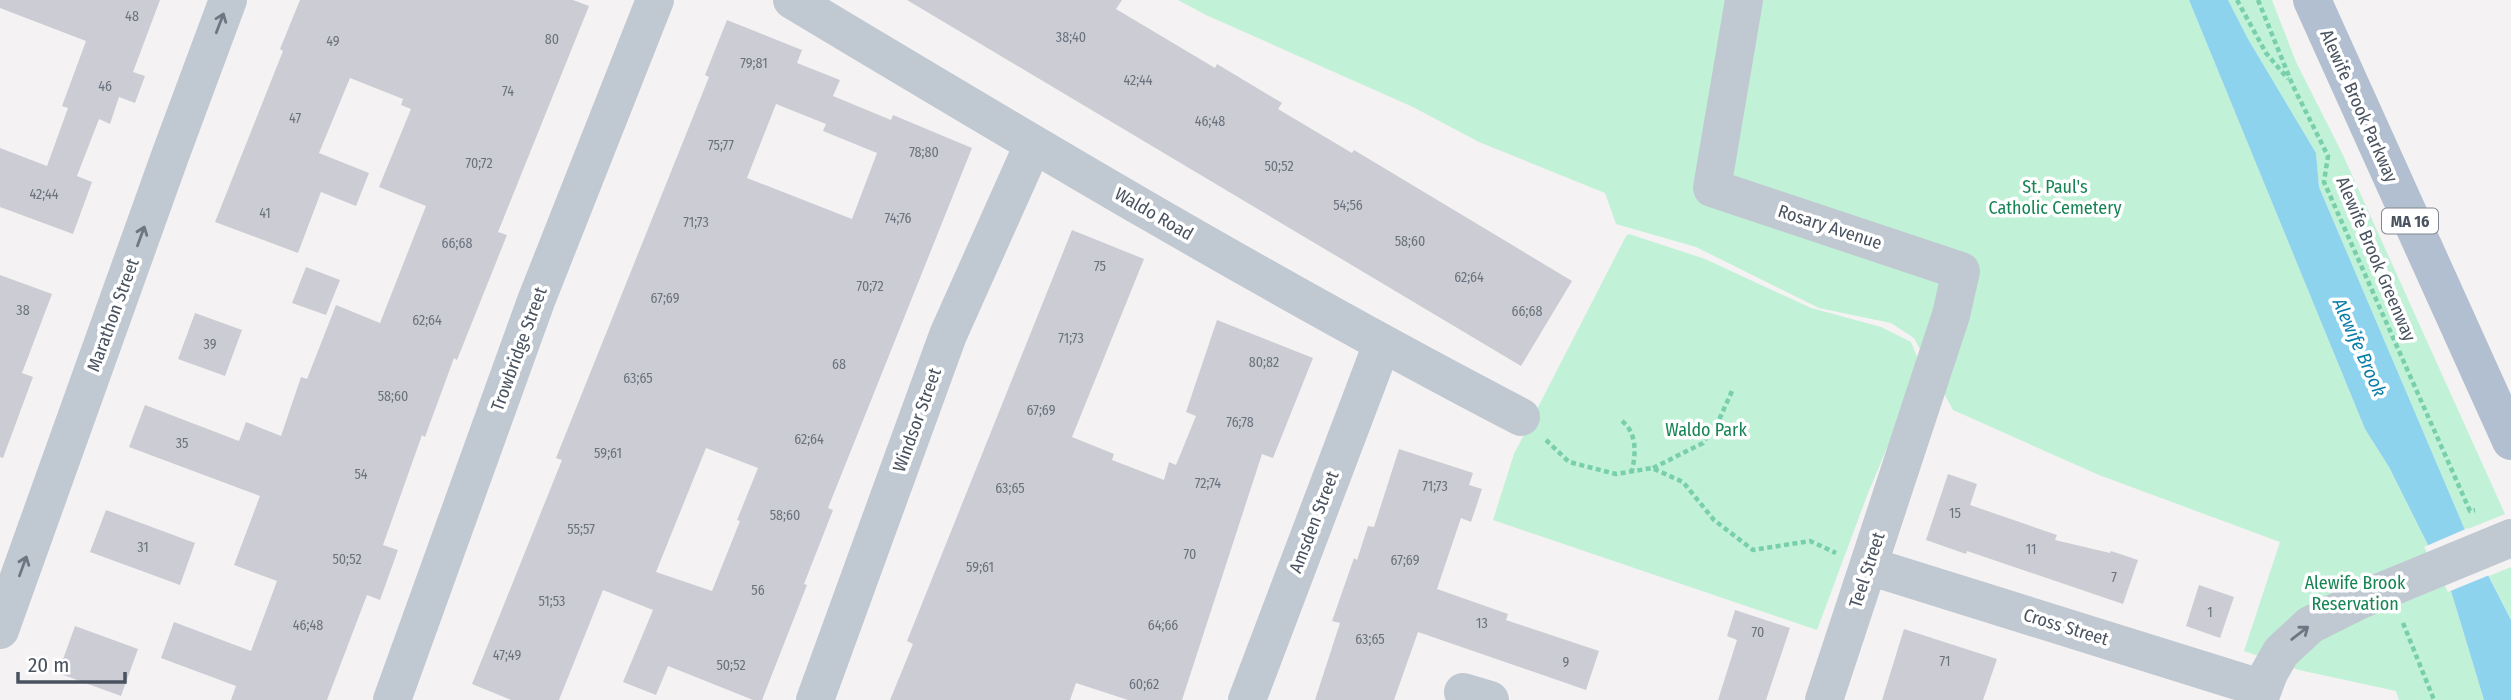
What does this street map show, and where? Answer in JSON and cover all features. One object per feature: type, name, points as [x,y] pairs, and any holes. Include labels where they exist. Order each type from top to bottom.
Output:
[{"type":"main road","name":"Alewife Brook Parkway","points":[[2312,0],[2339,65],[2511,441]]},
{"type":"street","name":"Marathon Street","points":[[0,630],[228,0]]},
{"type":"street","name":"Trowbridge Street","points":[[392,700],[536,301],[655,0]]},
{"type":"street","name":"Waldo Road","points":[[792,0],[1032,145],[1382,344],[1521,417]]},
{"type":"street","name":"Rosary Avenue","points":[[1744,0],[1712,188],[1961,271],[1951,316],[1910,440]]},
{"type":"street","name":"Windsor Street","points":[[815,700],[948,335],[1032,145]]},
{"type":"street","name":"Amsden Street","points":[[1247,700],[1382,344]]},
{"type":"street","name":"Teel Street","points":[[1824,700],[1853,559],[1910,440]]},
{"type":"street","points":[[2261,694],[2281,652],[2299,633],[2341,608],[2500,542]]},
{"type":"street","name":"Cross Street","points":[[1853,559],[2261,694]]},
{"type":"path","points":[[2238,0],[2266,53],[2292,86]]},
{"type":"path","name":"Alewife Brook Greenway","points":[[2258,0],[2292,86],[2329,156],[2324,182],[2470,511],[2479,510]]},
{"type":"path","points":[[1521,417],[1569,461],[1616,474],[1652,468],[1703,443],[1719,420],[1732,391]]},
{"type":"path","points":[[1622,421],[1633,434],[1635,457],[1632,471]]},
{"type":"path","points":[[1652,468],[1683,482],[1714,520],[1753,550],[1810,541],[1853,559]]},
{"type":"path","points":[[2401,619],[2434,700]]},
{"type":"green space","name":"St. Paul's Catholic Cemetery","points":[[1178,0],[2189,0],[2365,429],[2389,467],[2451,591],[2484,700],[2399,700],[2396,691],[2299,670],[2244,651],[2280,542],[2099,475],[1953,410],[1914,338],[1891,323],[1819,308],[1696,247],[1616,224],[1605,193],[1479,142],[1413,107]]},
{"type":"green space","points":[[2228,0],[2272,0],[2296,62],[2342,153],[2505,514],[2465,530],[2319,187],[2316,153],[2248,39]]},
{"type":"green space","name":"Waldo Park","points":[[1629,234],[1705,259],[1811,308],[1881,327],[1911,342],[1918,359],[1905,405],[1868,493],[1817,630],[1493,520],[1514,454]]},
{"type":"green space","points":[[2511,567],[2511,620],[2489,576]]},
{"type":"water","name":"Alewife Brook","points":[[2189,0],[2228,0],[2248,39],[2316,153],[2319,187],[2465,530],[2511,620],[2511,700],[2484,700],[2451,591],[2389,467],[2365,429]]},
{"type":"pier","points":[[2468,528],[2492,574],[2448,592],[2424,547]]},
{"type":"building","points":[[0,0],[160,0],[133,72],[145,76],[135,103],[119,97],[110,124],[99,119],[77,176],[92,182],[73,234],[0,207],[0,148],[47,166],[68,108],[62,106],[86,41],[0,8]]},
{"type":"building","points":[[300,0],[573,0],[589,6],[498,232],[507,235],[457,360],[454,358],[425,437],[422,435],[383,545],[398,550],[380,600],[367,595],[327,700],[231,700],[236,686],[161,658],[174,622],[251,651],[277,581],[234,565],[260,496],[129,447],[145,405],[239,441],[246,422],[281,436],[301,377],[307,379],[336,305],[380,323],[426,206],[379,187],[411,109],[401,105],[403,99],[350,78],[319,153],[369,173],[356,206],[321,192],[298,253],[215,222],[283,51],[280,49]]},
{"type":"building","points":[[907,0],[1122,0],[1116,9],[1215,68],[1217,64],[1282,103],[1278,109],[1352,153],[1354,150],[1572,281],[1521,366]]},
{"type":"building","points":[[727,20],[802,50],[797,63],[840,80],[833,96],[891,120],[893,115],[972,148],[828,508],[833,510],[762,700],[753,700],[668,666],[656,695],[623,682],[653,610],[603,590],[559,700],[511,700],[472,684],[562,460],[556,458],[709,77],[705,75]],"holes":[[[776,104],[826,124],[823,131],[877,153],[852,219],[747,178]],[[706,448],[758,468],[712,591],[656,572]]]},
{"type":"building","points":[[1072,230],[1144,259],[1072,437],[1114,454],[1112,460],[1164,480],[1169,462],[1176,465],[1196,416],[1186,412],[1217,320],[1313,358],[1273,458],[1262,454],[1182,700],[1128,700],[1076,683],[1070,700],[890,700],[913,644],[907,641]]},
{"type":"building","points":[[306,267],[340,280],[326,315],[292,303]]},
{"type":"building","points":[[0,275],[52,294],[22,373],[33,377],[3,458],[0,457]]},
{"type":"building","points":[[195,313],[242,330],[225,376],[178,359]]},
{"type":"building","points":[[1399,449],[1473,473],[1469,485],[1482,489],[1471,522],[1461,518],[1437,589],[1508,614],[1506,620],[1599,651],[1586,690],[1418,632],[1394,700],[1315,700],[1340,623],[1332,621],[1368,526],[1374,527]]},
{"type":"building","points":[[1948,474],[1977,484],[1970,505],[2057,535],[2055,540],[2110,553],[2111,551],[2138,560],[2123,604],[1967,551],[1966,554],[1926,540]]},
{"type":"building","points":[[106,510],[195,543],[180,585],[90,552]]},
{"type":"building","points":[[2199,585],[2234,597],[2220,638],[2186,626]]},
{"type":"building","points":[[1735,610],[1790,628],[1766,700],[1718,700],[1737,640],[1727,636]]},
{"type":"building","points":[[75,626],[138,649],[121,696],[58,673]]},
{"type":"building","points":[[1904,629],[1997,659],[1983,700],[1882,700]]},
{"type":"park label","name":"Alewife Brook Reservation","points":[[2355,593]]}]
